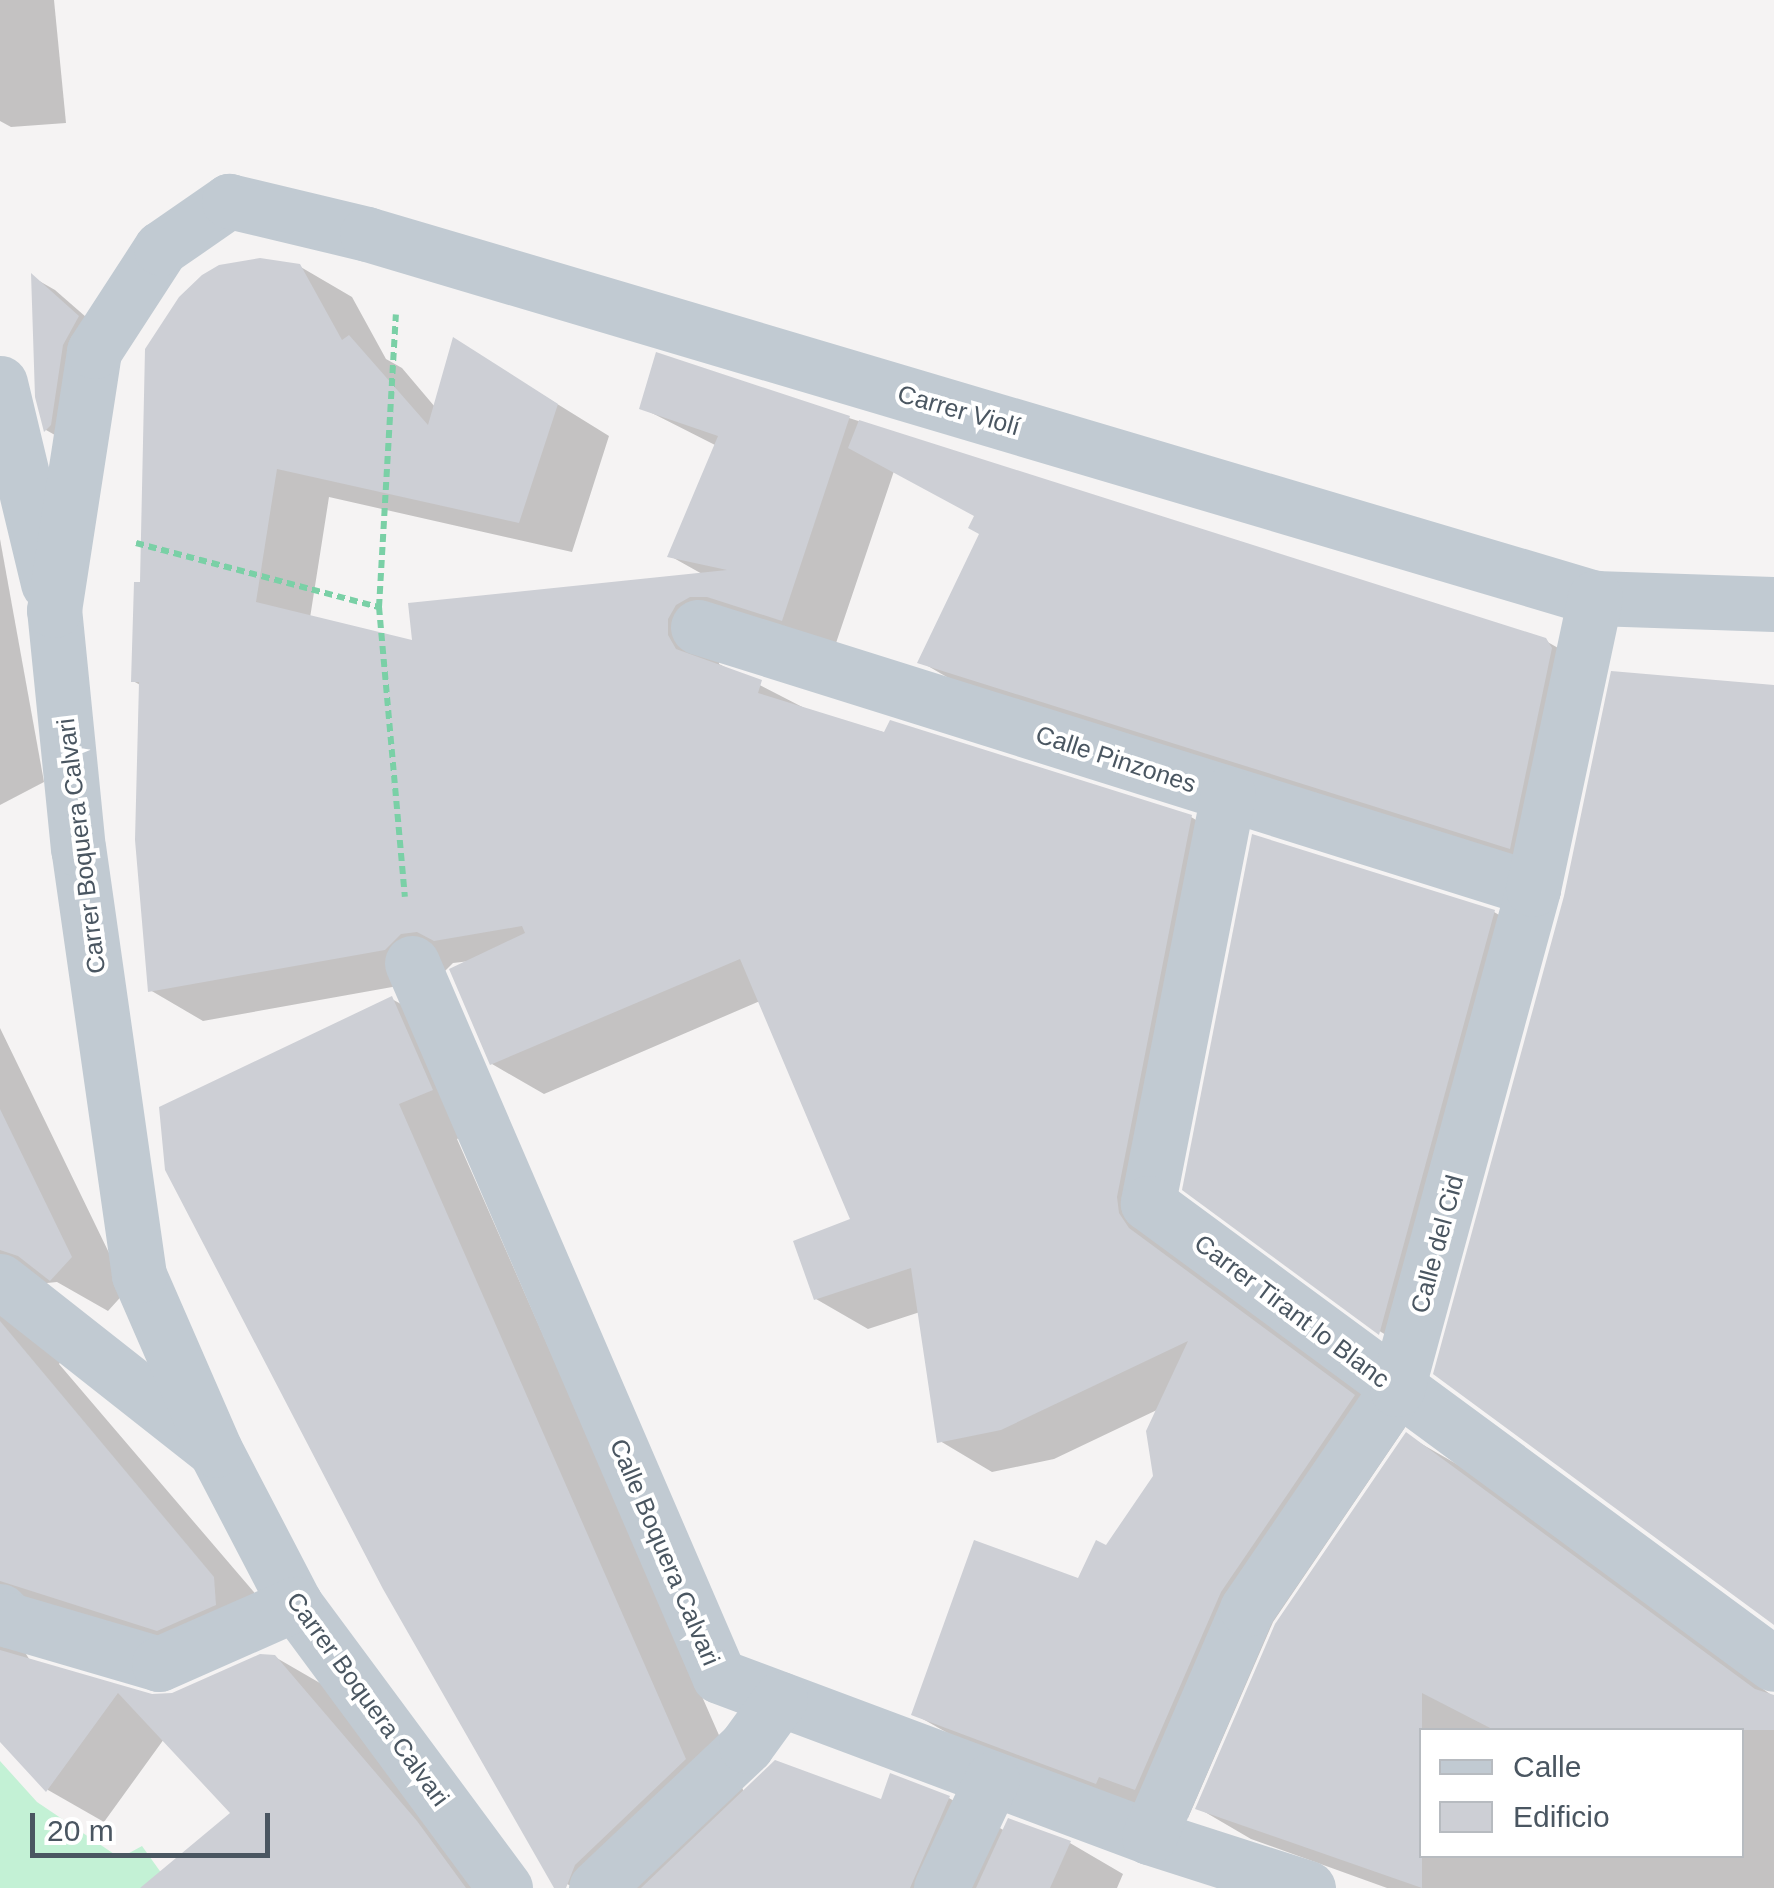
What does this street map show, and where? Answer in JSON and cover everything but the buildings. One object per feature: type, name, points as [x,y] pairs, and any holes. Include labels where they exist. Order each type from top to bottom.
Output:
[{"type":"street","name":"Carrer Violí","points":[[162,248],[229,202],[400,245],[1595,598],[1774,604]]},
{"type":"street","name":"Carrer Boquera Calvari","points":[[162,248],[94,350],[54,610],[78,849],[139,1275],[215,1450],[295,1604],[506,1888]]},
{"type":"street","points":[[0,382],[54,610]]},
{"type":"street","name":"Calle del Cid","points":[[1149,1838],[1247,1609],[1397,1389],[1534,889],[1595,598]]},
{"type":"street","name":"Calle Pinzones","points":[[698,627],[1534,889]]},
{"type":"street","name":"Carrer Tirant lo Blanc","points":[[1228,794],[1148,1204],[1774,1664]]},
{"type":"street","name":"Calle Boquera Calvari","points":[[412,964],[719,1676],[1149,1838],[1308,1888]]},
{"type":"street","name":"Carrer Boquera Calvari","points":[[0,1281],[215,1450]]},
{"type":"street","points":[[0,1611],[9,1620],[159,1664],[295,1604]]},
{"type":"street","points":[[596,1888],[746,1746],[780,1699]]},
{"type":"street","points":[[941,1888],[992,1779]]},
{"type":"path","points":[[400,245],[379,607],[412,964]]},
{"type":"path","points":[[67,525],[379,607]]},
{"type":"green space","points":[[0,1761],[37,1802],[120,1858],[142,1846],[172,1888],[0,1888]]}]
